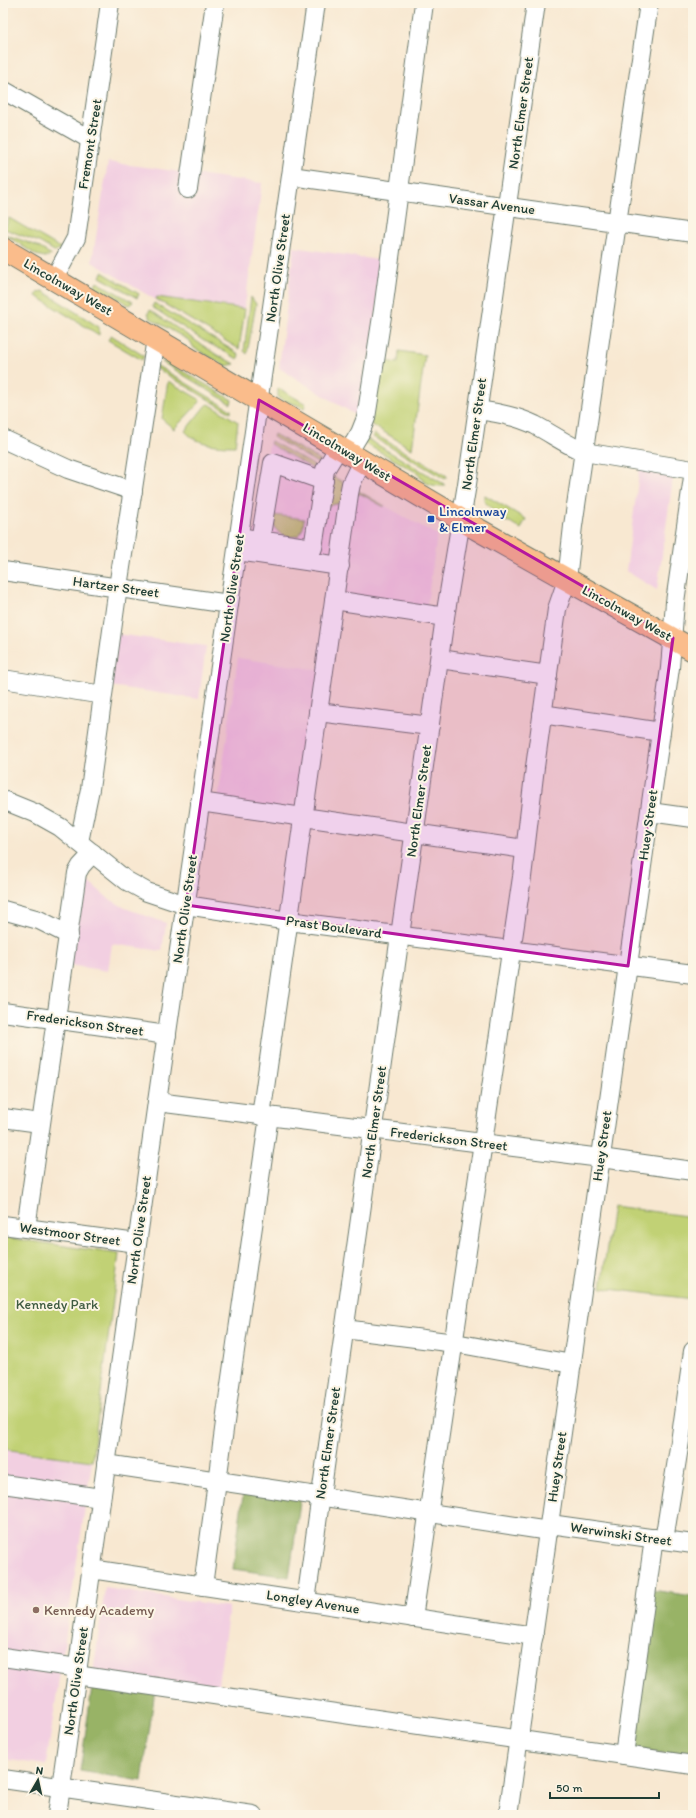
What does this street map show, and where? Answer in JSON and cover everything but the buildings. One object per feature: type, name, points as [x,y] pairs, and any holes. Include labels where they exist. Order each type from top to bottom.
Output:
[{"type":"main road","name":"Lincolnway West","points":[[3,249],[461,519],[693,650]]},
{"type":"street","name":"Fremont Street","points":[[54,279],[76,238],[110,3]]},
{"type":"street","points":[[188,189],[215,3]]},
{"type":"street","name":"North Olive Street","points":[[57,1815],[157,1102],[316,3]]},
{"type":"street","points":[[203,1586],[318,712],[351,484],[350,453],[366,418],[383,310],[424,3]]},
{"type":"street","name":"North Elmer Street","points":[[306,1600],[445,616],[478,410],[536,3]]},
{"type":"street","points":[[413,1618],[454,1343],[557,609],[567,580],[649,3]]},
{"type":"street","points":[[3,90],[91,140]]},
{"type":"street","name":"Vassar Avenue","points":[[291,176],[693,233]]},
{"type":"street","points":[[26,1228],[77,873],[81,866],[86,847],[90,789],[102,694],[156,338]]},
{"type":"street","points":[[478,410],[510,416],[535,425],[568,445],[584,452],[693,470]]},
{"type":"street","points":[[3,439],[68,469],[133,491]]},
{"type":"street","points":[[238,544],[260,541],[313,548],[325,470],[350,453]]},
{"type":"street","points":[[260,541],[273,462],[324,481]]},
{"type":"street","name":"Huey Street","points":[[508,1815],[520,1740],[600,1158],[650,812],[673,638],[675,602],[688,549],[693,477]]},
{"type":"street","points":[[238,544],[340,566]]},
{"type":"street","points":[[3,561],[54,578]]},
{"type":"street","name":"Hartzer Street","points":[[3,571],[229,604]]},
{"type":"street","points":[[334,600],[445,616]]},
{"type":"street","points":[[440,659],[548,675]]},
{"type":"street","points":[[3,679],[102,694]]},
{"type":"street","points":[[318,712],[430,726]]},
{"type":"street","points":[[542,714],[661,732]]},
{"type":"street","name":"Prast Boulevard","points":[[3,800],[35,813],[60,827],[127,881],[147,892],[186,905],[290,921],[693,974]]},
{"type":"street","points":[[200,802],[524,850]]},
{"type":"street","points":[[650,812],[693,818]]},
{"type":"street","points":[[3,910],[39,920],[69,935]]},
{"type":"street","name":"Frederickson Street","points":[[3,1012],[167,1035]]},
{"type":"street","name":"Frederickson Street","points":[[157,1102],[693,1171]]},
{"type":"street","points":[[3,1118],[40,1123]]},
{"type":"street","name":"Westmoor Street","points":[[3,1224],[137,1244]]},
{"type":"street","points":[[344,1329],[454,1343],[572,1364]]},
{"type":"street","points":[[624,1755],[659,1539],[682,1435],[693,1351]]},
{"type":"street","name":"Werwinski Street","points":[[106,1464],[428,1512],[693,1544]]},
{"type":"street","points":[[10,1485],[101,1498]]},
{"type":"street","name":"Longley Avenue","points":[[91,1569],[306,1600],[534,1636]]},
{"type":"street","points":[[3,1657],[77,1672],[693,1765]]},
{"type":"street","points":[[3,1779],[61,1787],[149,1807],[253,1815]]},
{"type":"highlighted area","points":[[259,400],[673,638],[628,966],[186,905]]},
{"type":"shaded area","points":[[108,162],[262,183],[239,349],[92,262]]},
{"type":"shaded area","points":[[294,247],[384,261],[362,419],[279,368]]},
{"type":"shaded area","points":[[270,440],[347,485],[335,563],[252,551]]},
{"type":"shaded area","points":[[640,466],[674,471],[657,590],[626,571]]},
{"type":"shaded area","points":[[353,488],[437,535],[426,611],[338,598]]},
{"type":"shaded area","points":[[116,634],[206,646],[199,699],[110,686]]},
{"type":"shaded area","points":[[238,658],[321,670],[303,812],[218,800]]},
{"type":"shaded area","points":[[81,875],[108,898],[125,908],[166,923],[162,951],[112,944],[108,971],[68,965]]},
{"type":"shaded area","name":"Kennedy Academy","points":[[3,1449],[92,1461],[46,1765],[3,1759]]},
{"type":"shaded area","points":[[105,1588],[229,1607],[217,1692],[93,1674]]},
{"type":"green space","points":[[9,218],[61,248],[56,252],[39,242],[5,229]]},
{"type":"green space","points":[[4,234],[35,245],[52,255],[45,257],[36,255]]},
{"type":"green space","points":[[102,272],[139,294],[137,298],[100,277]]},
{"type":"green space","points":[[97,282],[133,302],[129,305],[109,293],[98,292],[93,289]]},
{"type":"green space","points":[[43,291],[99,327],[99,335],[36,296],[38,292]]},
{"type":"green space","points":[[157,297],[245,309],[239,349],[156,299]]},
{"type":"green space","points":[[251,297],[256,304],[247,354],[244,351]]},
{"type":"green space","points":[[154,303],[239,354],[238,359],[201,339],[152,307]]},
{"type":"green space","points":[[150,310],[217,355],[235,364],[226,366],[194,348],[190,341],[150,318],[148,313]]},
{"type":"green space","points":[[111,335],[144,356],[142,360],[108,340]]},
{"type":"green space","points":[[379,348],[387,349],[385,361],[398,363],[399,351],[425,355],[412,449],[369,423]]},
{"type":"green space","points":[[162,362],[167,362],[232,400],[231,404]]},
{"type":"green space","points":[[156,365],[231,410],[231,413],[154,367]]},
{"type":"green space","points":[[168,381],[199,399],[200,402],[174,429],[162,419]]},
{"type":"green space","points":[[278,388],[306,404],[304,408],[278,398]]},
{"type":"green space","points":[[209,404],[238,422],[235,446],[208,444],[195,439],[185,431],[206,405]]},
{"type":"green space","points":[[274,434],[320,460],[319,464],[273,437]]},
{"type":"green space","points":[[374,434],[447,476],[445,479],[373,437]]},
{"type":"green space","points":[[364,437],[444,484],[444,486],[429,484],[420,477],[418,473],[364,443]]},
{"type":"green space","points":[[271,441],[317,467],[315,470],[270,444]]},
{"type":"green space","points":[[332,476],[385,506],[384,507],[361,494],[356,494],[341,503],[327,506]]},
{"type":"green space","points":[[485,495],[526,519],[521,529],[510,522],[501,521],[495,512],[484,501]]},
{"type":"green space","points":[[274,515],[304,519],[303,528],[298,536],[290,537],[278,532],[273,525]]},
{"type":"green space","points":[[613,1206],[693,1217],[693,1299],[601,1288]]},
{"type":"green space","name":"Kennedy Park","points":[[3,1237],[119,1254],[92,1461],[3,1449]]},
{"type":"green space","points":[[244,1488],[301,1496],[289,1577],[233,1569]]},
{"type":"green space","points":[[651,1590],[693,1596],[693,1757],[631,1749]]},
{"type":"green space","points":[[93,1681],[155,1690],[142,1781],[80,1771]]},
{"type":"place","name":"Lincolnway & Elmer","points":[[431,519]]},
{"type":"place","name":"Kennedy Academy","points":[[36,1610]]}]
